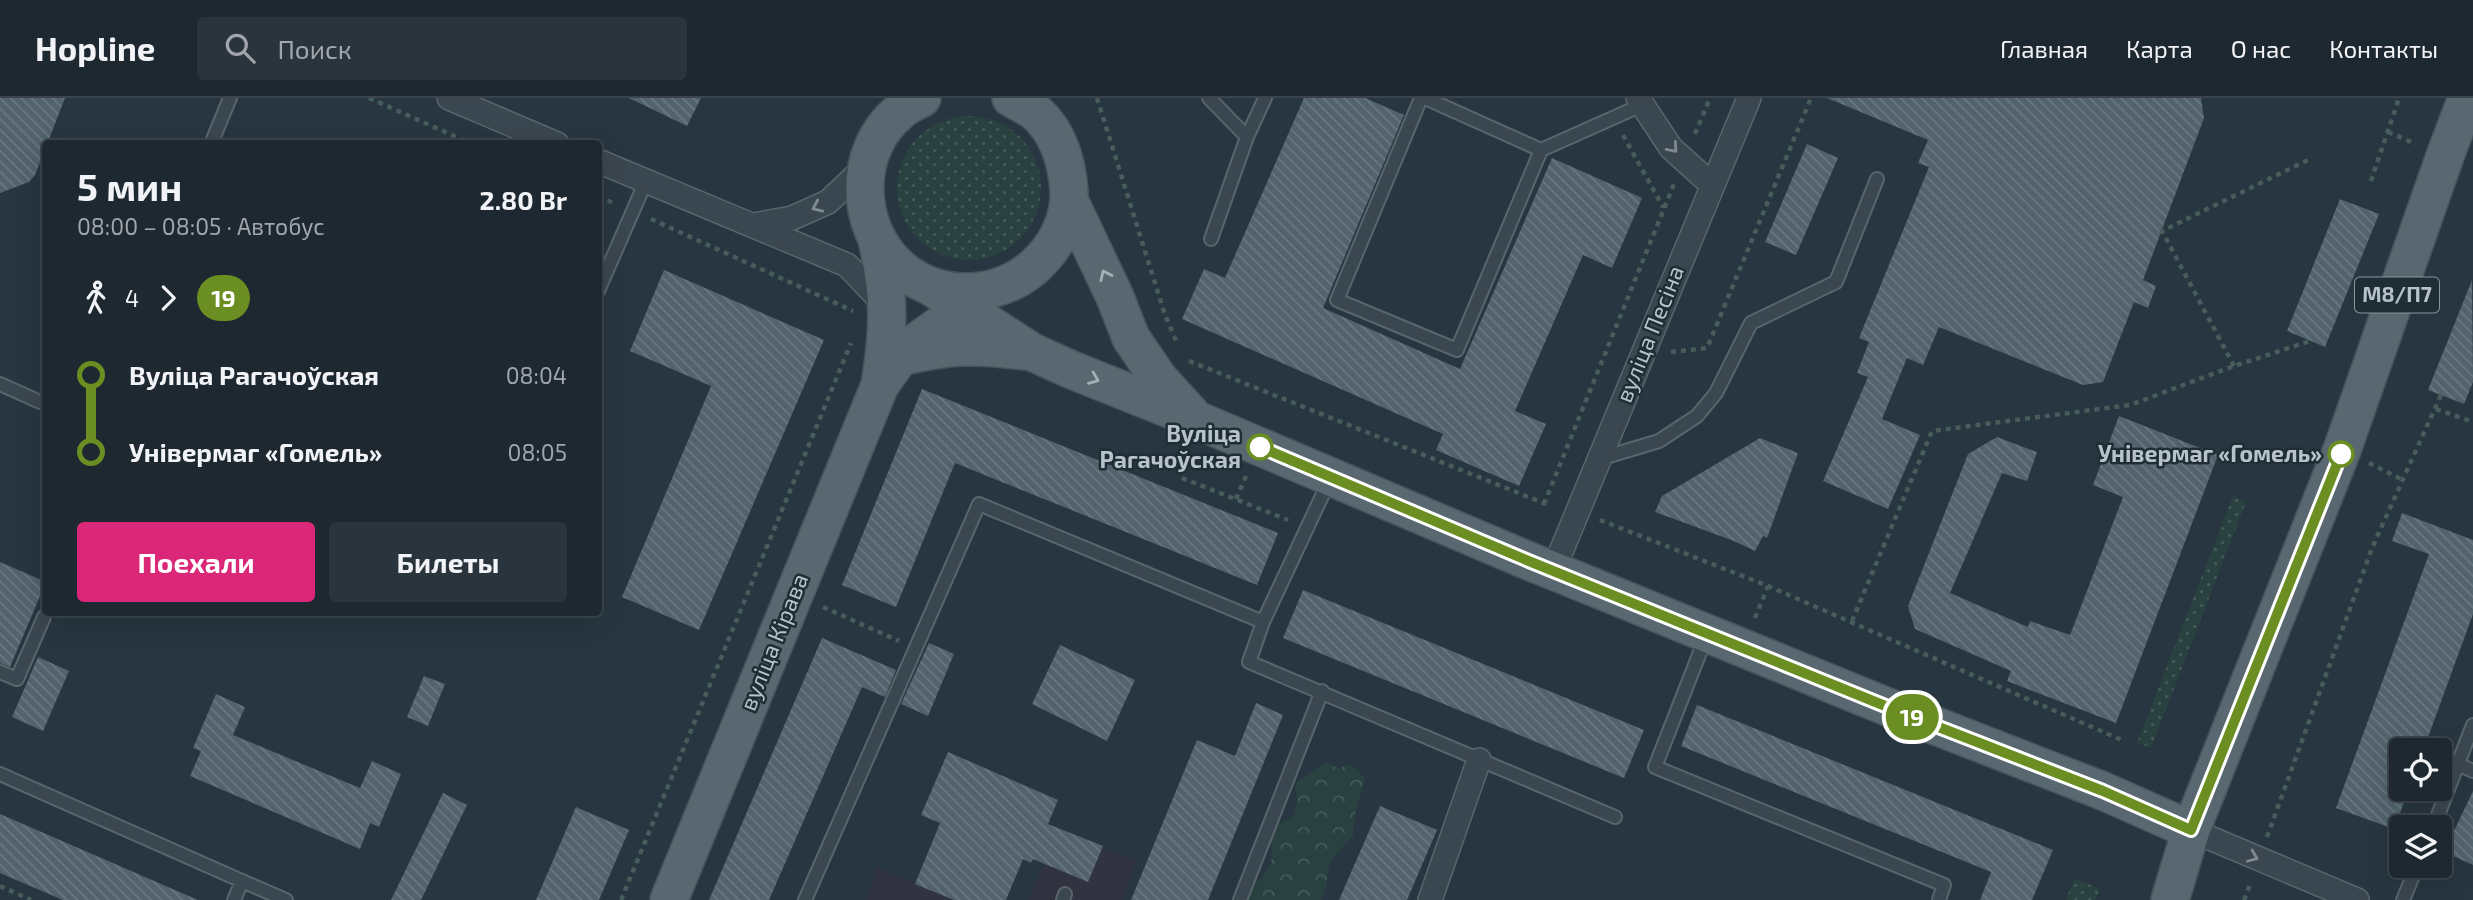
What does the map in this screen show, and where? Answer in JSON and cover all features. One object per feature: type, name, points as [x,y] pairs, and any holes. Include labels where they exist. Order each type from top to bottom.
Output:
[{"type":"main road","points":[[1011,98],[1034,111],[1058,142]]},
{"type":"main road","points":[[1056,98],[1058,142],[1068,170],[1069,200],[1132,338],[1159,379],[1196,420]]},
{"type":"main road","name":"М8/П7","points":[[2170,900],[2191,830],[2342,450],[2467,98]]},
{"type":"main road","points":[[908,101],[878,136],[866,166],[864,204],[877,240],[900,268],[930,286],[975,300],[1032,352]]},
{"type":"main road","name":"вуліца Кірава","points":[[669,900],[890,371],[919,340],[975,300],[1013,282],[1034,268],[1052,248],[1063,226],[1069,200]]},
{"type":"main road","name":"вуліца Кірава","points":[[877,240],[885,274],[875,311],[886,345],[890,371]]},
{"type":"main road","points":[[890,371],[942,347],[983,345],[1032,352],[1553,570],[1905,714],[2103,791],[2191,830]]},
{"type":"street","points":[[449,98],[548,140]]},
{"type":"street","name":"вуліца Песіна","points":[[1553,570],[1749,98]]},
{"type":"street","points":[[1640,102],[1671,148],[1712,185]]},
{"type":"street","points":[[602,163],[847,265],[875,311]]},
{"type":"street","points":[[754,225],[792,218],[828,202],[866,166]]},
{"type":"street","points":[[1430,900],[1479,760]]},
{"type":"street","points":[[2191,830],[2357,900]]},
{"type":"lane","points":[[213,140],[230,98]]},
{"type":"lane","points":[[1209,98],[1247,137]]},
{"type":"lane","points":[[1212,239],[1247,137],[1265,98]]},
{"type":"lane","points":[[1541,150],[1423,98],[1337,300],[1457,350],[1541,150],[1640,102]]},
{"type":"lane","points":[[1599,459],[1659,441],[1697,415],[1716,393],[1751,323],[1836,282],[1877,179]]},
{"type":"lane","points":[[602,281],[646,181]]},
{"type":"lane","points":[[0,384],[40,402]]},
{"type":"lane","points":[[1331,477],[1263,622],[1249,662],[1615,817]]},
{"type":"lane","points":[[805,900],[979,504],[1263,622]]},
{"type":"lane","points":[[0,672],[17,679],[44,617]]},
{"type":"lane","points":[[1707,633],[1655,768],[1944,886],[1939,900]]},
{"type":"lane","points":[[1240,900],[1322,691]]},
{"type":"lane","points":[[2438,815],[2473,725]]},
{"type":"lane","points":[[2458,764],[2473,771]]},
{"type":"lane","points":[[0,774],[286,900]]},
{"type":"lane","points":[[2403,900],[2412,878]]},
{"type":"lane","points":[[234,900],[243,881]]},
{"type":"path","points":[[369,98],[463,140]]},
{"type":"path","points":[[1097,98],[1165,316],[1180,348]]},
{"type":"path","points":[[1544,505],[1710,98]]},
{"type":"path","points":[[1663,360],[1672,351],[1707,348],[1811,98]]},
{"type":"path","points":[[2371,181],[2399,98]]},
{"type":"path","points":[[1613,117],[1663,208]]},
{"type":"path","points":[[2234,366],[2162,231],[2308,160]]},
{"type":"path","points":[[602,199],[875,311]]},
{"type":"path","points":[[621,900],[852,341]]},
{"type":"path","points":[[1852,621],[1933,431],[2130,405],[2310,341]]},
{"type":"path","points":[[1185,359],[1544,505],[1576,513],[1768,586],[2124,741]]},
{"type":"path","points":[[2244,900],[2372,548],[2441,396]]},
{"type":"path","points":[[2436,408],[2473,422]]},
{"type":"path","points":[[1182,478],[1289,521]]},
{"type":"path","points":[[823,607],[916,649]]},
{"type":"path","points":[[0,886],[31,900]]},
{"type":"shaded area","points":[[1060,830],[1136,861],[1123,900],[1028,900]]},
{"type":"shaded area","points":[[877,868],[954,900],[866,900]]},
{"type":"green space","points":[[969,116],[997,121],[1020,137],[1036,160],[1041,188],[1036,216],[1020,239],[997,255],[969,260],[941,255],[918,239],[902,216],[897,188],[902,160],[918,137],[941,121]]},
{"type":"green space","points":[[2233,496],[2246,502],[2151,748],[2137,743]]},
{"type":"green space","points":[[1326,763],[1339,768],[1351,764],[1365,778],[1354,818],[1353,836],[1331,862],[1326,890],[1321,900],[1247,900],[1269,866],[1272,849],[1270,836],[1277,825],[1294,816],[1297,799],[1295,783]]},
{"type":"green space","points":[[2074,878],[2100,889],[2096,900],[2066,900]]},
{"type":"building","points":[[0,98],[65,98],[49,140],[42,140],[42,157],[35,175],[29,182],[0,193]]},
{"type":"building","points":[[629,98],[701,98],[687,126]]},
{"type":"building","points":[[1304,98],[1365,98],[1404,115],[1323,308],[1460,369],[1552,158],[1642,198],[1612,268],[1583,255],[1515,411],[1546,424],[1519,486],[1436,450],[1443,434],[1182,319],[1204,269],[1225,278]]},
{"type":"building","points":[[1827,98],[2201,98],[2204,118],[2143,280],[2156,286],[2148,308],[2134,302],[2103,382],[2083,385],[1939,327],[1923,365],[1907,358],[1882,419],[1920,435],[1888,509],[1823,481],[1868,377],[1857,373],[1869,342],[1859,338],[1929,167],[1918,163],[1928,140]]},
{"type":"building","points":[[1807,144],[1838,158],[1796,255],[1765,242]]},
{"type":"building","points":[[2340,199],[2379,214],[2325,347],[2287,331]]},
{"type":"building","points":[[664,270],[824,340],[699,630],[622,597],[711,386],[630,351]]},
{"type":"building","points":[[2472,280],[2473,382],[2464,404],[2428,390]]},
{"type":"building","points":[[922,389],[1278,533],[1257,585],[955,463],[896,607],[842,585]]},
{"type":"building","points":[[2119,416],[2218,455],[2116,723],[2007,681],[2011,671],[1915,629],[1908,606],[1968,454],[1997,437],[2037,452],[2027,481],[2002,473],[1950,593],[2028,627],[2030,621],[2070,635],[2123,497],[2093,485]]},
{"type":"building","points":[[1760,438],[1798,453],[1767,538],[1763,536],[1755,551],[1655,512],[1662,496]]},
{"type":"building","points":[[2402,513],[2473,540],[2473,614],[2428,738],[2389,738],[2389,801],[2404,801],[2399,815],[2389,815],[2389,827],[2336,808],[2429,554],[2392,541]]},
{"type":"building","points":[[0,562],[42,580],[42,591],[10,667],[0,663]]},
{"type":"building","points":[[1303,590],[1644,730],[1624,778],[1283,638]]},
{"type":"building","points":[[822,638],[896,670],[885,697],[862,687],[769,900],[709,900]]},
{"type":"building","points":[[929,643],[954,654],[928,716],[901,704]]},
{"type":"building","points":[[1060,645],[1135,680],[1107,741],[1032,704]]},
{"type":"building","points":[[38,657],[69,671],[43,731],[12,717]]},
{"type":"building","points":[[424,676],[445,684],[428,726],[407,717]]},
{"type":"building","points":[[216,694],[245,707],[233,735],[360,788],[372,761],[401,774],[379,827],[370,823],[360,849],[190,776],[201,751],[193,748]]},
{"type":"building","points":[[1256,703],[1283,715],[1208,900],[1131,900],[1197,740],[1235,756]]},
{"type":"building","points":[[1697,705],[2053,850],[2032,900],[1980,900],[1991,872],[1681,746]]},
{"type":"building","points":[[948,752],[1058,800],[1048,824],[1103,846],[1088,882],[1033,859],[1031,863],[1023,859],[1006,900],[954,900],[915,884],[940,823],[921,815]]},
{"type":"building","points":[[2473,791],[2473,865],[2452,856],[2452,835]]},
{"type":"building","points":[[443,793],[467,805],[421,900],[391,900]]},
{"type":"building","points":[[1380,806],[1437,830],[1407,900],[1339,900]]},
{"type":"building","points":[[576,807],[629,830],[599,900],[536,900]]},
{"type":"building","points":[[0,814],[198,900],[63,900],[0,873]]},
{"type":"bus line","name":"19","points":[[1260,447],[1524,559],[1905,714],[2103,791],[2191,830],[2341,454]]},
{"type":"place","name":"Вуліца Рагачоўская","points":[[1260,447]]},
{"type":"place","name":"Універмаг «Гомель»","points":[[2341,454]]}]
